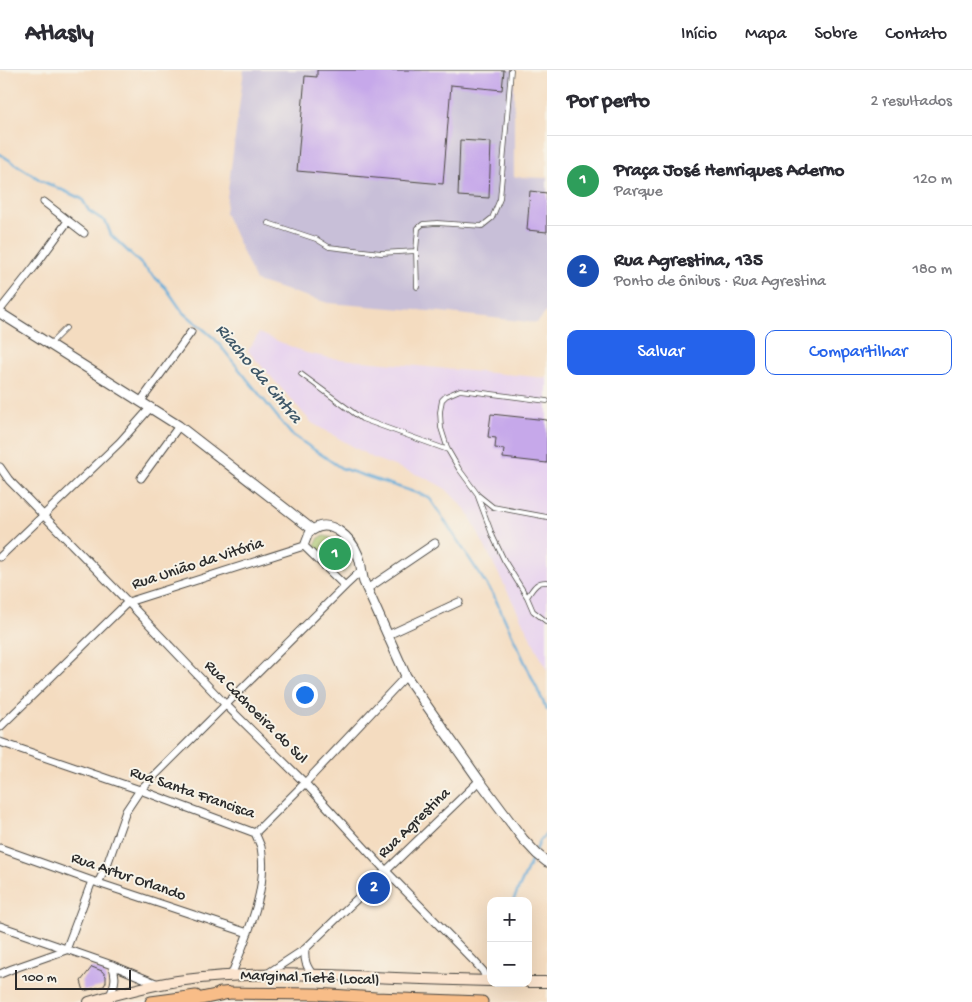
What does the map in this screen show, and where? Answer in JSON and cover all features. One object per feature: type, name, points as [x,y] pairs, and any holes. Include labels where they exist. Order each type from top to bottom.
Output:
[{"type":"highway","name":"Marginal Tietê (Local)","points":[[151,1002],[227,993],[316,994],[482,1002]]},
{"type":"highway","points":[[185,1002],[227,993]]},
{"type":"main road","points":[[89,1002],[158,984],[190,979],[266,974],[487,980]]},
{"type":"main road","points":[[532,982],[547,982]]},
{"type":"street","points":[[44,202],[84,233]]},
{"type":"street","points":[[68,221],[0,312],[180,426],[313,530]]},
{"type":"street","points":[[141,401],[191,332]]},
{"type":"street","points":[[0,557],[120,442],[151,407]]},
{"type":"street","points":[[141,478],[180,426]]},
{"type":"street","name":"Rua Cachoeira do Sul","points":[[0,467],[9,480],[304,783],[487,977]]},
{"type":"street","points":[[345,586],[304,546],[309,533],[315,528],[323,526],[335,528],[352,543],[358,554],[364,582],[406,676],[479,781],[523,839],[547,862]]},
{"type":"street","points":[[367,589],[435,543]]},
{"type":"street","name":"Rua União da Vitória","points":[[0,727],[128,602],[304,546]]},
{"type":"street","points":[[0,974],[66,950],[95,882],[107,865],[126,811],[140,790],[361,571]]},
{"type":"street","points":[[388,634],[459,602]]},
{"type":"street","name":"Rua Santa Francisca","points":[[0,742],[140,790],[254,833],[406,676]]},
{"type":"street","name":"Rua Agrestina","points":[[266,974],[305,949],[479,781]]},
{"type":"street","points":[[231,976],[248,933],[261,886],[261,850],[254,833]]},
{"type":"street","name":"Rua Artur Orlando","points":[[0,848],[248,933]]},
{"type":"street","points":[[0,926],[112,965],[158,984]]},
{"type":"street","points":[[305,949],[304,958],[313,974]]},
{"type":"street","points":[[110,996],[116,979],[112,965]]},
{"type":"lane","points":[[417,287],[416,251],[418,228],[423,224],[437,223],[482,226],[492,218],[500,199],[511,70]]},
{"type":"lane","points":[[268,222],[316,239],[329,247],[381,253],[416,251]]},
{"type":"lane","points":[[50,344],[66,328]]},
{"type":"lane","points":[[302,374],[362,419],[448,450]]},
{"type":"lane","points":[[547,401],[460,390],[449,394],[442,400],[440,412],[448,450],[478,495],[493,507],[547,517]]},
{"type":"lane","points":[[478,495],[493,537],[504,560],[527,597],[533,611],[547,622]]},
{"type":"lane","points":[[527,597],[535,585],[544,581],[547,582]]},
{"type":"shaded area","points":[[244,70],[514,70],[514,177],[547,178],[547,311],[537,323],[441,312],[328,303],[256,281],[225,213]]},
{"type":"shaded area","points":[[259,333],[306,353],[330,358],[547,378],[547,670],[467,511],[446,489],[426,478],[373,458],[312,423],[248,351]]},
{"type":"green space","points":[[324,536],[333,539],[347,556],[350,565],[343,573],[315,546],[319,538]]},
{"type":"building","points":[[317,70],[504,70],[502,90],[451,85],[443,184],[297,171],[305,76],[317,77]]},
{"type":"building","points":[[460,140],[491,142],[489,198],[458,196]]},
{"type":"building","points":[[530,191],[547,193],[547,232],[527,230]]},
{"type":"building","points":[[491,414],[547,420],[547,463],[503,458],[504,449],[495,448],[496,438],[488,437]]},
{"type":"building","points":[[92,967],[102,971],[106,976],[106,982],[104,986],[84,991],[81,981]]},
{"type":"waterway","name":"Riacho da Cintra","points":[[0,154],[42,181],[82,199],[89,211],[106,222],[111,235],[166,288],[182,311],[215,339],[291,434],[341,468],[429,497],[494,596],[547,710]]},
{"type":"waterway","name":"Riacho da Cintra","points":[[536,850],[547,832]]},
{"type":"waterway","name":"Riacho da Cintra","points":[[515,897],[534,855]]},
{"type":"place","name":"Praça José Henriques Aderno","points":[[335,554]]},
{"type":"place","name":"Rua Agrestina, 135","points":[[374,888]]}]
